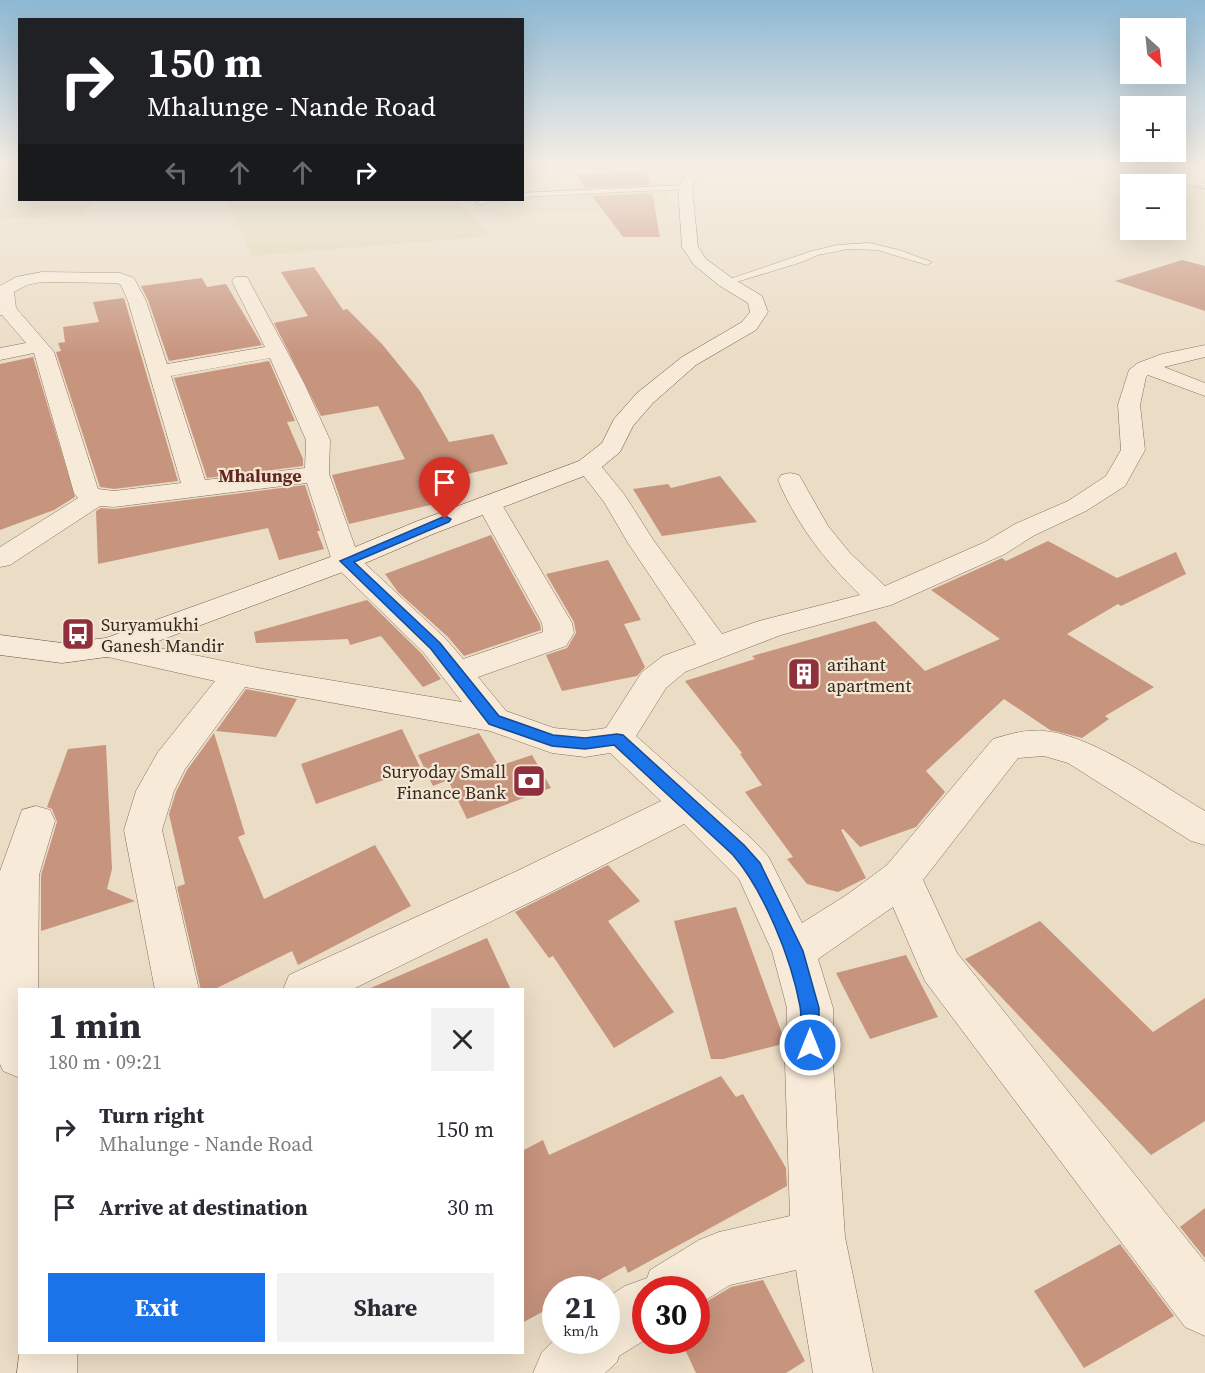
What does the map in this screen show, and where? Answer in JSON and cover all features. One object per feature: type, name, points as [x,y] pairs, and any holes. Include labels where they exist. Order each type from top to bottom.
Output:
[{"type":"street","points":[[0,645],[62,653],[110,648],[346,561],[588,466],[612,447],[622,424],[645,398],[689,361],[749,326],[759,312],[756,300],[726,282],[700,262],[690,247],[689,229]]},
{"type":"street","points":[[195,489],[137,301],[125,280],[31,278],[5,291],[4,310],[44,352],[87,493],[95,498],[114,499],[317,474]]},
{"type":"street","points":[[241,280],[318,440],[317,474],[346,561],[435,646],[494,720]]},
{"type":"street","points":[[0,354],[39,346]]},
{"type":"street","points":[[159,372],[276,351]]},
{"type":"street","points":[[110,648],[237,675],[494,720],[552,740],[585,744],[617,739],[654,680],[674,664],[770,628],[881,599],[995,548],[1024,530],[1077,506],[1116,481],[1134,450],[1129,405],[1136,374],[1145,367],[1182,355],[1205,351]]},
{"type":"street","points":[[1145,367],[1205,390]]},
{"type":"street","points":[[588,466],[615,499],[642,543],[715,648]]},
{"type":"street","points":[[790,480],[798,500],[831,550],[881,599]]},
{"type":"street","points":[[0,560],[95,498]]},
{"type":"street","points":[[456,673],[555,639],[559,633],[557,623],[489,503]]},
{"type":"street","points":[[177,988],[142,830],[155,791],[171,761],[237,675]]},
{"type":"street","points":[[617,739],[738,850],[754,868],[794,951],[810,1008],[809,1063],[818,1237],[843,1373]]},
{"type":"street","points":[[794,951],[863,907],[901,877],[1006,748],[1031,741],[1059,745],[1081,754],[1205,830]]},
{"type":"street","points":[[308,988],[531,883],[687,805]]},
{"type":"street","points":[[18,1042],[15,1022],[19,875],[36,821]]},
{"type":"street","points":[[901,877],[941,967],[1205,1307]]},
{"type":"street","points":[[693,1276],[719,1260],[818,1237]]},
{"type":"street","points":[[47,1354],[47,1373]]},
{"type":"street","points":[[563,1373],[583,1354]]},
{"type":"lane","points":[[726,282],[799,260],[807,254],[844,248],[876,246],[927,262]]},
{"type":"shaded area","points":[[239,229],[484,229],[491,236],[252,256]]},
{"type":"building","points":[[617,229],[659,229],[660,237],[623,237]]},
{"type":"building","points":[[1182,260],[1205,266],[1205,311],[1115,281]]},
{"type":"building","points":[[314,267],[343,310],[347,309],[382,344],[420,391],[449,442],[493,434],[508,464],[431,483],[443,502],[349,524],[332,475],[405,459],[378,406],[321,416],[274,323],[308,316],[281,272]]},
{"type":"building","points":[[202,278],[207,287],[226,284],[262,345],[169,361],[141,286]]},
{"type":"building","points":[[124,298],[178,481],[114,489],[100,487],[56,352],[61,351],[58,343],[65,342],[63,327],[99,322],[93,302]]},
{"type":"building","points":[[33,357],[75,497],[54,510],[0,530],[0,364]]},
{"type":"building","points":[[269,361],[295,421],[287,422],[303,459],[303,466],[207,478],[174,378]]},
{"type":"building","points":[[720,476],[757,522],[662,536],[633,489],[668,484],[671,488]]},
{"type":"building","points":[[305,485],[324,549],[279,560],[268,528],[98,564],[96,511],[101,508],[114,509]]},
{"type":"building","points":[[491,535],[540,624],[541,630],[464,656],[448,637],[398,592],[385,574]]},
{"type":"building","points":[[1048,541],[1117,578],[1176,552],[1186,574],[1121,606],[1118,604],[1067,634],[1154,687],[1105,716],[1109,719],[1082,738],[1050,730],[1004,699],[926,771],[945,792],[916,827],[860,847],[843,829],[841,830],[866,878],[838,892],[807,884],[787,859],[793,857],[745,792],[762,785],[740,754],[742,753],[685,681],[755,659],[752,656],[875,621],[925,671],[1000,639],[931,590],[1002,558],[1006,561]]},
{"type":"building","points":[[608,560],[641,620],[624,624],[645,667],[637,676],[562,691],[546,655],[567,648],[576,633],[574,622],[546,574]]},
{"type":"building","points":[[367,600],[422,654],[441,679],[423,687],[381,636],[350,645],[348,639],[256,643],[254,632]]},
{"type":"building","points":[[246,689],[297,699],[276,737],[216,731]]},
{"type":"building","points":[[402,729],[420,767],[316,804],[301,764]]},
{"type":"building","points":[[214,733],[245,834],[238,837],[264,899],[375,845],[411,906],[298,965],[292,951],[217,988],[201,988],[177,887],[185,884],[169,814],[176,792],[187,770]]},
{"type":"building","points":[[479,733],[499,766],[532,755],[551,788],[467,819],[448,780],[433,786],[418,755]]},
{"type":"building","points":[[106,745],[112,869],[107,889],[135,901],[41,931],[41,875],[57,822],[52,809],[47,807],[68,749]]},
{"type":"building","points":[[608,865],[640,901],[608,921],[674,1012],[614,1048],[553,956],[549,958],[515,912]]},
{"type":"building","points":[[736,907],[784,1039],[783,1044],[723,1059],[711,1059],[674,921]]},
{"type":"building","points":[[1040,921],[1153,1032],[1205,998],[1205,1121],[1151,1155],[965,959]]},
{"type":"building","points":[[487,938],[510,988],[371,988]]},
{"type":"building","points":[[906,955],[938,1017],[870,1039],[836,973]]},
{"type":"building","points":[[721,1076],[736,1097],[743,1094],[786,1168],[787,1186],[628,1273],[625,1266],[607,1276],[542,1276],[542,1312],[524,1322],[524,1150],[543,1140],[549,1155]]},
{"type":"building","points":[[1205,1208],[1205,1258],[1180,1227]]},
{"type":"building","points":[[1120,1244],[1174,1316],[1084,1368],[1034,1291]]},
{"type":"building","points":[[763,1280],[805,1361],[786,1373],[696,1373],[687,1354],[710,1354],[710,1300],[731,1287]]},
{"type":"place","name":"Suryamukhi Ganesh Mandir","points":[[78,634]]},
{"type":"place","name":"arihant apartment","points":[[804,674]]},
{"type":"place","name":"Suryoday Small Finance Bank","points":[[529,781]]},
{"type":"district","name":"Mhalunge","points":[[260,475]]},
{"type":"route","points":[[445,519],[346,561],[435,646],[494,720],[552,740],[585,744],[617,739],[738,850],[754,868],[794,951],[810,1008],[810,1045]]}]
